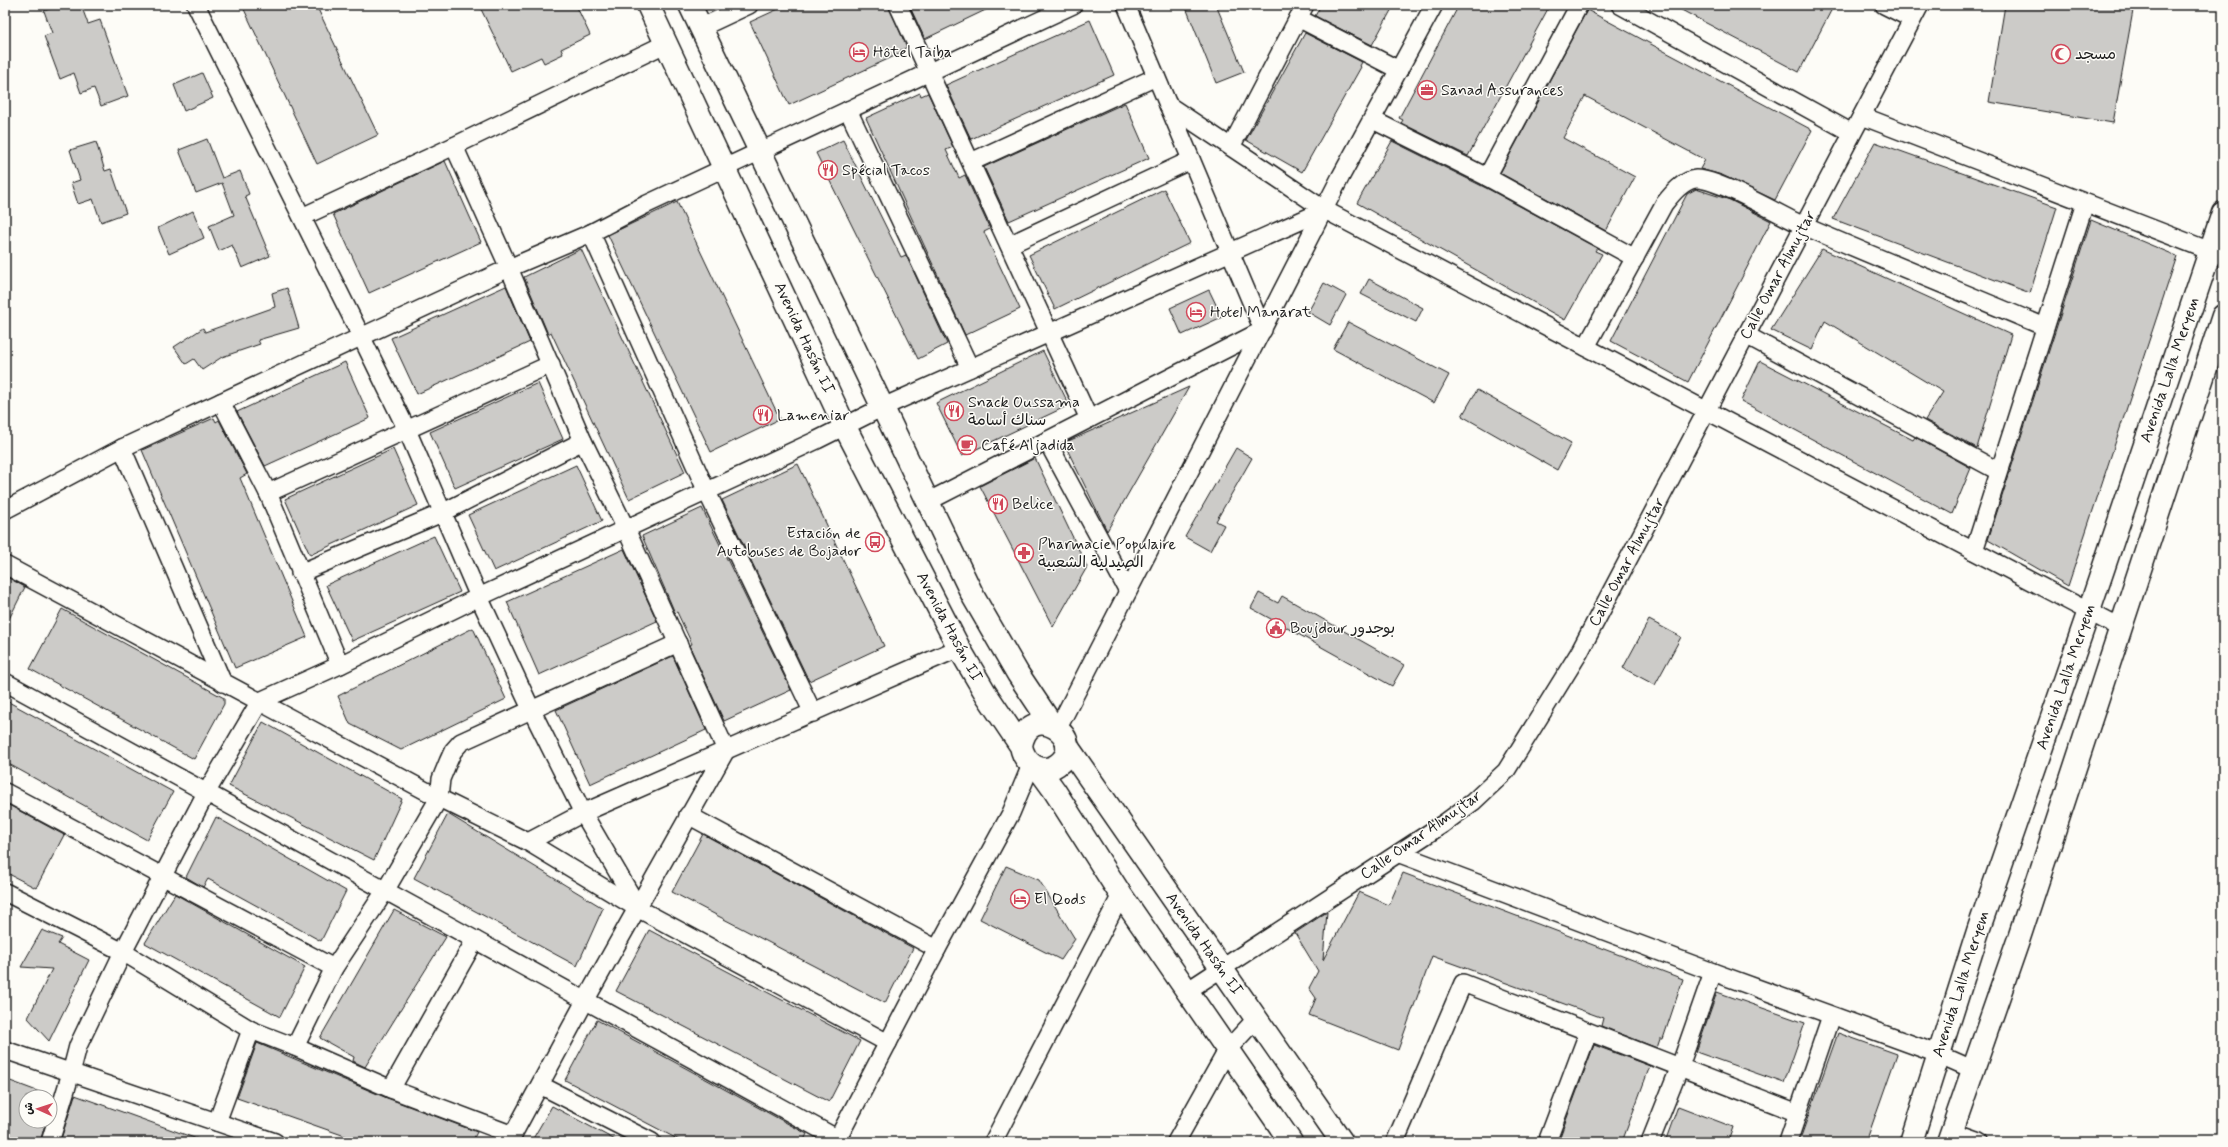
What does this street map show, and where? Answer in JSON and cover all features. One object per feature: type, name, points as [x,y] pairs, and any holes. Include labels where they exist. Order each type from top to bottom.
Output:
[{"type":"main road","name":"Avenida Hasán II","points":[[648,5],[725,167],[845,427],[959,648],[986,694],[1030,760],[1054,790],[1121,895],[1291,1142]]},
{"type":"main road","name":"Avenida Hasán II","points":[[690,5],[702,27],[974,598],[1018,674],[1342,1142]]},
{"type":"main road","name":"Avenida Lalla Meryem","points":[[1911,1142],[1979,928],[2216,254],[2223,213]]},
{"type":"main road","name":"Avenida Lalla Meryem","points":[[1950,1137],[1972,1069],[2018,941],[2107,668],[2122,629],[2223,316]]},
{"type":"main road","points":[[1038,724],[1059,733],[1063,760],[1052,768],[1030,760],[1022,739],[1031,728],[1038,724]]},
{"type":"street","points":[[196,5],[362,338],[406,430],[479,597],[531,709],[583,813],[638,909]]},
{"type":"street","points":[[702,27],[749,5]]},
{"type":"street","points":[[898,5],[1089,419]]},
{"type":"street","points":[[5,510],[122,448],[362,338],[509,268],[591,233],[725,167],[1073,5]]},
{"type":"street","points":[[1126,5],[1263,330]]},
{"type":"street","points":[[1059,733],[1128,591],[1341,176],[1434,5]]},
{"type":"street","points":[[1487,177],[1579,5]]},
{"type":"street","points":[[1620,5],[1852,133]]},
{"type":"street","points":[[1884,5],[1916,12]]},
{"type":"street","points":[[1231,147],[1301,11],[1400,70]]},
{"type":"street","name":"Calle Omar Almujtar","points":[[1187,991],[1400,854],[1473,802],[1506,771],[1579,653],[1916,12]]},
{"type":"street","points":[[302,217],[454,146],[667,43]]},
{"type":"street","points":[[971,162],[1156,77]]},
{"type":"street","points":[[1168,105],[1324,210],[2122,629]]},
{"type":"street","points":[[848,110],[970,368]]},
{"type":"street","points":[[1862,116],[2216,254]]},
{"type":"street","points":[[1372,120],[1487,177],[1635,258]]},
{"type":"street","points":[[454,146],[551,364],[583,441],[626,529],[726,750]]},
{"type":"street","points":[[1009,245],[1191,160]]},
{"type":"street","points":[[1586,347],[1671,195],[1689,180],[1696,179],[1704,180],[1735,192],[1804,226],[2045,327]]},
{"type":"street","points":[[1974,551],[1998,470],[2085,203]]},
{"type":"street","points":[[50,1142],[72,1073],[78,1046],[123,952],[206,793],[260,701],[340,665],[479,597],[845,427],[883,407],[1324,210]]},
{"type":"street","points":[[591,233],[707,492],[813,713]]},
{"type":"street","points":[[927,502],[1263,330]]},
{"type":"street","points":[[1746,335],[1998,470]]},
{"type":"street","points":[[268,494],[551,364]]},
{"type":"street","points":[[221,402],[268,494],[340,665]]},
{"type":"street","points":[[1047,440],[1128,591]]},
{"type":"street","points":[[300,573],[442,513],[583,441]]},
{"type":"street","points":[[122,448],[224,683]]},
{"type":"street","points":[[5,565],[439,798],[528,842],[638,909],[888,1043]]},
{"type":"street","points":[[295,1047],[334,968],[385,891],[439,798],[441,779],[453,751],[461,742],[678,643]]},
{"type":"street","points":[[528,842],[583,813],[959,648]]},
{"type":"street","points":[[5,682],[837,1141],[937,949],[1011,813],[1030,760]]},
{"type":"street","points":[[5,892],[123,952],[251,1030],[511,1138],[585,1001],[638,909],[688,815],[726,750]]},
{"type":"street","points":[[5,792],[334,968]]},
{"type":"street","points":[[688,815],[937,949]]},
{"type":"street","points":[[1400,854],[1712,972],[1938,1054],[1972,1069]]},
{"type":"street","points":[[993,1142],[1121,895]]},
{"type":"street","points":[[391,1089],[475,940]]},
{"type":"street","points":[[1650,1142],[1679,1069],[1712,972]]},
{"type":"street","points":[[1395,1142],[1462,983],[1679,1069],[1798,1113]]},
{"type":"street","points":[[1788,1142],[1831,1016]]},
{"type":"street","points":[[1176,1142],[1228,1049],[1256,1019]]},
{"type":"street","points":[[217,1122],[251,1030]]},
{"type":"street","points":[[1547,1142],[1588,1033]]},
{"type":"street","points":[[5,1050],[275,1142]]},
{"type":"street","points":[[540,1085],[652,1142]]},
{"type":"street","points":[[1950,1137],[1979,1142]]},
{"type":"building","points":[[60,5],[81,5],[88,24],[100,20],[128,96],[101,106],[94,88],[81,93],[74,73],[60,79],[44,36],[52,33],[44,11]]},
{"type":"building","points":[[242,5],[316,5],[378,135],[317,164]]},
{"type":"building","points":[[479,5],[576,5],[590,35],[561,49],[563,54],[544,63],[541,57],[511,71]]},
{"type":"building","points":[[787,5],[888,5],[907,47],[900,51],[901,53],[789,105],[750,22]]},
{"type":"building","points":[[909,5],[996,5],[925,39]]},
{"type":"building","points":[[1185,5],[1216,5],[1244,72],[1216,83]]},
{"type":"building","points":[[1321,5],[1394,5],[1372,45],[1315,16]]},
{"type":"building","points":[[1459,5],[1550,5],[1468,156],[1401,123],[1403,120],[1399,118]]},
{"type":"building","points":[[1672,5],[1834,5],[1799,72]]},
{"type":"building","name":"مسجد","points":[[2005,5],[2134,5],[2113,123],[1989,102]]},
{"type":"building","points":[[1587,10],[1812,130],[1775,200],[1722,175],[1700,169],[1705,160],[1585,96],[1563,138],[1635,177],[1606,231],[1500,173]]},
{"type":"building","points":[[1090,20],[1114,75],[971,139],[946,85]]},
{"type":"building","points":[[1305,33],[1362,62],[1361,67],[1302,172],[1246,140]]},
{"type":"building","points":[[202,73],[213,98],[184,111],[174,85]]},
{"type":"building","points":[[920,93],[921,96],[928,93],[953,147],[946,150],[959,178],[965,175],[990,229],[984,232],[1020,309],[965,335],[866,118]]},
{"type":"building","points":[[1125,103],[1149,158],[1009,221],[984,167]]},
{"type":"building","points":[[207,139],[222,178],[240,171],[249,194],[245,196],[270,256],[242,268],[232,245],[219,251],[209,226],[234,215],[222,183],[196,193],[179,150]]},
{"type":"building","points":[[843,140],[901,257],[906,255],[947,344],[918,359],[816,153]]},
{"type":"building","points":[[1392,141],[1490,190],[1597,248],[1595,251],[1602,254],[1565,320],[1357,203]]},
{"type":"building","points":[[96,142],[105,171],[111,169],[126,213],[101,222],[93,199],[78,204],[71,183],[80,180],[70,150]]},
{"type":"building","points":[[1875,142],[2057,207],[2030,293],[1833,219]]},
{"type":"building","points":[[445,161],[481,242],[369,293],[333,214]]},
{"type":"building","points":[[1164,189],[1190,243],[1055,309],[1029,255]]},
{"type":"building","points":[[1696,189],[1730,200],[1771,221],[1688,382],[1611,341],[1687,194]]},
{"type":"building","points":[[677,202],[780,419],[711,452],[608,235]]},
{"type":"building","points":[[193,211],[204,238],[169,254],[158,228]]},
{"type":"building","points":[[2091,220],[2177,256],[2068,586],[1988,540]]},
{"type":"building","points":[[581,249],[685,472],[629,499],[551,332],[548,334],[524,277]]},
{"type":"building","points":[[1822,249],[2011,335],[1977,448],[1925,420],[1943,392],[1825,321],[1812,350],[1771,330]]},
{"type":"building","points":[[1369,279],[1423,308],[1416,322],[1361,294]]},
{"type":"building","points":[[1324,283],[1346,295],[1330,325],[1308,312]]},
{"type":"building","points":[[506,286],[530,342],[417,394],[391,338]]},
{"type":"building","points":[[287,288],[299,328],[258,340],[260,344],[222,357],[202,370],[194,359],[186,364],[174,347],[203,328],[205,332],[275,307],[272,293]]},
{"type":"building","name":"Hotel Manarat","points":[[1209,290],[1222,317],[1182,335],[1170,308]]},
{"type":"building","points":[[1348,322],[1449,375],[1434,403],[1333,349]]},
{"type":"building","points":[[1043,351],[1069,405],[962,456],[936,403]]},
{"type":"building","points":[[1760,361],[1913,440],[1915,437],[1971,468],[1952,514],[1741,401]]},
{"type":"building","points":[[345,362],[370,418],[265,466],[237,412]]},
{"type":"building","points":[[538,383],[563,439],[455,488],[430,432]]},
{"type":"building","points":[[1189,387],[1107,531],[1064,443]]},
{"type":"building","points":[[1477,390],[1571,443],[1557,470],[1462,416]]},
{"type":"building","points":[[214,418],[216,422],[219,420],[247,474],[240,478],[307,637],[235,668],[142,450]]},
{"type":"building","points":[[1236,448],[1252,458],[1216,521],[1224,525],[1210,551],[1185,537]]},
{"type":"building","points":[[393,449],[418,505],[310,555],[285,499]]},
{"type":"building","points":[[1035,458],[1087,567],[1053,627],[980,486]]},
{"type":"building","points":[[798,464],[884,646],[809,681],[722,500]]},
{"type":"building","points":[[576,465],[602,521],[494,571],[468,515]]},
{"type":"building","points":[[702,508],[791,690],[724,721],[689,645],[692,644],[677,612],[675,613],[642,536]]},
{"type":"building","points":[[434,536],[460,592],[352,641],[326,585]]},
{"type":"building","points":[[624,549],[657,621],[539,675],[507,602]]},
{"type":"building","points":[[5,576],[25,587],[5,627]]},
{"type":"building","points":[[1259,593],[1278,603],[1282,596],[1404,665],[1392,686],[1251,608]]},
{"type":"building","points":[[62,609],[224,698],[224,704],[194,759],[30,669]]},
{"type":"building","points":[[1649,620],[1681,637],[1655,685],[1623,668]]},
{"type":"building","points":[[473,628],[506,699],[401,750],[350,724],[338,696]]},
{"type":"building","points":[[673,656],[706,730],[590,784],[556,710]]},
{"type":"building","points":[[5,700],[173,792],[147,840],[5,762]]},
{"type":"building","points":[[263,722],[402,799],[374,860],[229,786]]},
{"type":"building","points":[[5,803],[64,835],[36,888],[5,872]]},
{"type":"building","points":[[448,814],[603,908],[577,966],[414,878]]},
{"type":"building","points":[[216,817],[346,891],[321,941],[208,879],[203,887],[186,877]]},
{"type":"building","points":[[703,834],[913,948],[885,1003],[672,892]]},
{"type":"building","name":"El Qods","points":[[1006,866],[1039,880],[1075,939],[1061,960],[980,919]]},
{"type":"building","points":[[1403,873],[1683,979],[1663,1039],[1660,1039],[1657,1048],[1601,1026],[1603,1018],[1432,956],[1398,1050],[1309,1015],[1316,998],[1309,988],[1318,971],[1295,933],[1327,912],[1323,960],[1359,892],[1389,905]]},
{"type":"building","points":[[175,894],[305,967],[280,1017],[145,943]]},
{"type":"building","points":[[394,910],[446,937],[365,1067],[353,1061],[354,1057],[320,1038]]},
{"type":"building","points":[[42,930],[62,938],[58,944],[89,960],[49,1041],[28,1018],[52,969],[21,967]]},
{"type":"building","points":[[649,930],[860,1041],[829,1102],[616,991]]},
{"type":"building","points":[[1717,992],[1805,1023],[1784,1083],[1696,1052]]},
{"type":"building","points":[[597,1020],[807,1134],[803,1142],[683,1142],[565,1080]]},
{"type":"building","points":[[1838,1033],[1897,1054],[1866,1142],[1799,1142]]},
{"type":"building","points":[[257,1043],[387,1098],[477,1132],[472,1142],[362,1142],[237,1098]]},
{"type":"building","points":[[1594,1045],[1650,1066],[1622,1142],[1558,1142]]},
{"type":"building","points":[[5,1079],[32,1089],[18,1089],[18,1129],[44,1129],[40,1142],[5,1142]]},
{"type":"building","points":[[75,1095],[200,1140],[199,1142],[60,1142]]},
{"type":"building","points":[[552,1106],[619,1142],[531,1142]]},
{"type":"building","points":[[1678,1106],[1733,1127],[1728,1142],[1665,1142]]},
{"type":"place","name":"Hôtel Taiba","points":[[859,52]]},
{"type":"place","name":"مسجد","points":[[2061,54]]},
{"type":"place","name":"Sanad Assurances","points":[[1427,90]]},
{"type":"place","name":"Spécial Tacos","points":[[828,170]]},
{"type":"place","name":"Hotel Manarat","points":[[1196,312]]},
{"type":"place","name":"Snack Oussama سناك أسامة","points":[[954,411]]},
{"type":"place","name":"Lameniar","points":[[763,415]]},
{"type":"place","name":"Café Aljadida","points":[[967,445]]},
{"type":"place","name":"Belice","points":[[998,504]]},
{"type":"place","name":"Estación de Autobuses de Bojador","points":[[875,542]]},
{"type":"place","name":"Pharmacie Populaire الصيدلية الشعبية","points":[[1024,553]]},
{"type":"place","name":"Boujdour بوجدور","points":[[1276,628]]},
{"type":"place","name":"El Qods","points":[[1020,899]]}]
